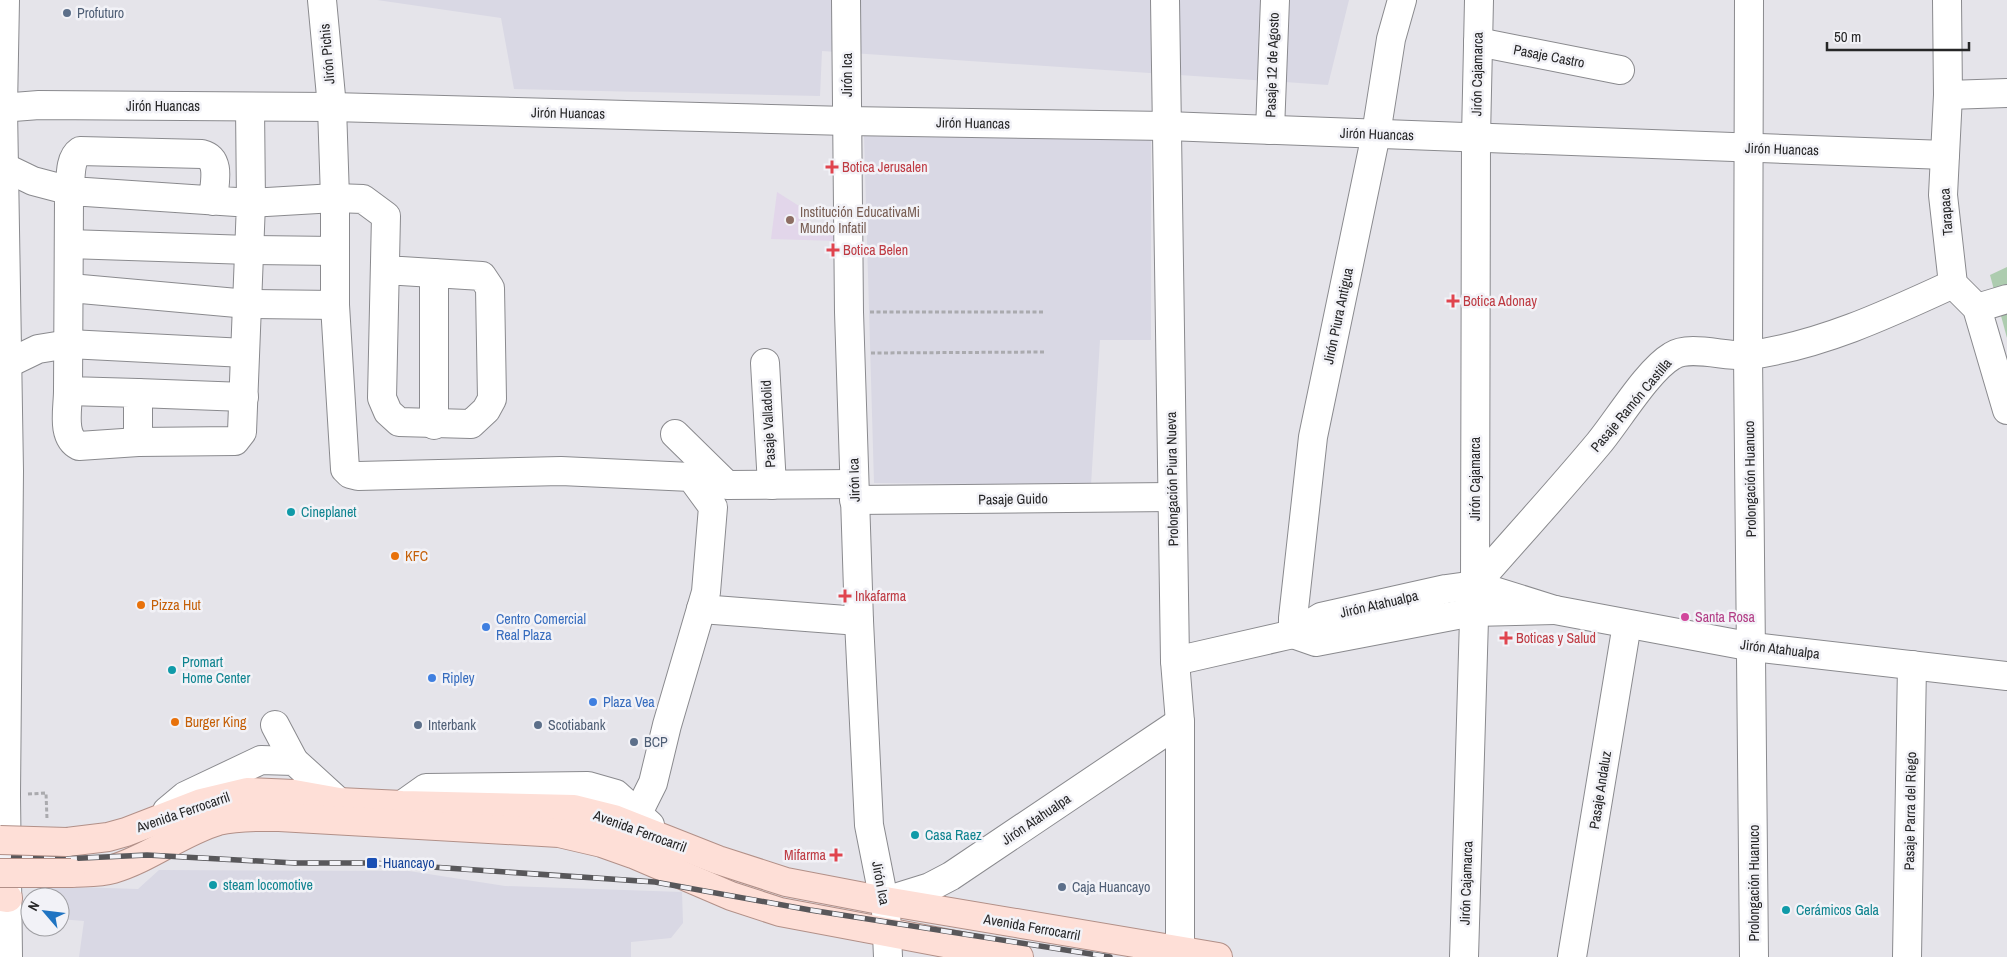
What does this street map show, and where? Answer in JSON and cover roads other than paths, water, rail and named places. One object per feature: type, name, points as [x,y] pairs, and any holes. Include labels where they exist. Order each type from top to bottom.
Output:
[{"type":"main road","name":"Avenida Ferrocarril","points":[[3,835],[67,842],[108,837],[152,823],[200,803],[247,792],[294,794],[339,802],[574,809],[614,819],[718,860],[786,882],[885,902],[1180,954],[1218,957]]},
{"type":"main road","name":"Avenida Ferrocarril","points":[[3,889],[71,873],[101,872],[147,855],[192,832],[218,822],[240,817],[279,817],[539,832],[602,843],[665,866],[731,896],[888,945],[1019,957]]},
{"type":"street","points":[[5,0],[2,108],[8,364],[5,471],[3,889],[8,957]]},
{"type":"street","name":"Jirón Pichis","points":[[322,0],[332,107],[335,198],[335,305],[345,468],[350,474],[358,476],[561,471],[691,477],[713,507],[706,592],[701,609]]},
{"type":"street","name":"Jirón Ica","points":[[846,0],[849,312],[859,621],[869,825],[885,902],[888,945]]},
{"type":"street","name":"Prolongación Piura Nueva","points":[[1165,0],[1175,661],[1180,722],[1180,954]]},
{"type":"street","name":"Pasaje 12 de Agosto","points":[[1270,130],[1275,0]]},
{"type":"street","name":"Jirón Piura Antigua","points":[[1293,634],[1293,618],[1313,437],[1376,134],[1392,39],[1402,0]]},
{"type":"street","name":"Jirón Cajamarca","points":[[1464,957],[1475,585],[1476,138],[1479,0]]},
{"type":"street","name":"Prolongación Huanuco","points":[[1749,0],[1748,355],[1754,957]]},
{"type":"street","name":"Tarapaca","points":[[1947,0],[1948,96],[1943,195],[1953,284]]},
{"type":"street","name":"Pasaje Castro","points":[[1478,42],[1620,70]]},
{"type":"street","points":[[1948,96],[2007,93]]},
{"type":"street","name":"Jirón Huancas","points":[[2,108],[39,105],[332,107],[847,121],[1167,126],[1945,155]]},
{"type":"street","points":[[214,200],[215,162],[210,156],[202,154],[80,151],[72,160],[69,244],[68,436],[73,443],[79,446],[138,442],[235,441],[242,432],[251,203],[250,106]]},
{"type":"street","points":[[4,168],[33,181],[71,191],[251,203],[335,198],[363,199],[386,216],[382,398],[388,412],[399,422],[434,425],[471,424],[486,410],[492,399],[490,288],[482,276],[385,270]]},
{"type":"street","points":[[69,244],[335,251]]},
{"type":"street","points":[[434,273],[434,425]]},
{"type":"street","points":[[1953,284],[1977,308],[2007,410]]},
{"type":"street","name":"Pasaje Ramón Castilla","points":[[1475,585],[1600,442],[1647,381],[1672,355],[1685,351],[1748,355],[1816,341],[1883,316],[1953,284]]},
{"type":"street","points":[[70,288],[248,304],[335,305]]},
{"type":"street","points":[[1977,308],[2007,299]]},
{"type":"street","points":[[8,364],[38,349],[69,344],[245,352]]},
{"type":"street","name":"Pasaje Valladolid","points":[[765,362],[772,485]]},
{"type":"street","points":[[68,391],[244,397]]},
{"type":"street","points":[[138,393],[138,442]]},
{"type":"street","name":"Pasaje Guido","points":[[675,434],[727,485],[772,485],[854,492],[1172,497]]},
{"type":"street","name":"Jirón Atahualpa","points":[[1175,661],[1293,634],[1321,617],[1446,589],[1475,585],[1556,610],[1752,647],[2007,676]]},
{"type":"street","points":[[638,814],[653,783],[701,609],[859,621]]},
{"type":"street","name":"Jirón Atahualpa","points":[[1293,634],[1316,642],[1473,612],[1556,610]]},
{"type":"street","name":"Pasaje Andaluz","points":[[1572,957],[1628,624]]},
{"type":"street","name":"Pasaje Parra del Riego","points":[[1907,957],[1912,665]]},
{"type":"street","name":"Jirón Atahualpa","points":[[885,902],[930,887],[950,876],[1180,722]]},
{"type":"street","points":[[275,725],[294,761],[339,802]]},
{"type":"street","points":[[152,823],[185,796],[240,769],[261,760],[294,761]]},
{"type":"street","points":[[402,805],[426,788],[588,786],[616,794],[666,839]]},
{"type":"railway","points":[[0,856],[62,859],[147,855],[295,863],[372,863],[655,882],[810,910],[1110,957]]},
{"type":"place","name":"Profuturo","points":[[67,13]]},
{"type":"place","name":"Botica Jerusalen","points":[[832,167]]},
{"type":"place","name":"Institución EducativaMi Mundo Infatil","points":[[790,220]]},
{"type":"place","name":"Botica Belen","points":[[833,250]]},
{"type":"place","name":"Botica Adonay","points":[[1453,301]]},
{"type":"place","name":"Cineplanet","points":[[291,512]]},
{"type":"place","name":"KFC","points":[[395,556]]},
{"type":"place","name":"Inkafarma","points":[[845,596]]},
{"type":"place","name":"Pizza Hut","points":[[141,605]]},
{"type":"place","name":"Santa Rosa","points":[[1685,617]]},
{"type":"place","name":"Centro Comercial Real Plaza","points":[[486,627]]},
{"type":"place","name":"Boticas y Salud","points":[[1506,638]]},
{"type":"place","name":"Promart Home Center","points":[[172,670]]},
{"type":"place","name":"Ripley","points":[[432,678]]},
{"type":"place","name":"Plaza Vea","points":[[593,702]]},
{"type":"place","name":"Burger King","points":[[175,722]]},
{"type":"place","name":"Interbank","points":[[418,725]]},
{"type":"place","name":"Scotiabank","points":[[538,725]]},
{"type":"place","name":"BCP","points":[[634,742]]},
{"type":"place","name":"Casa Raez","points":[[915,835]]},
{"type":"place","name":"Mifarma","points":[[836,855]]},
{"type":"place","name":"Huancayo","points":[[372,863]]},
{"type":"place","name":"steam locomotive","points":[[213,885]]},
{"type":"place","name":"Caja Huancayo","points":[[1062,887]]},
{"type":"place","name":"Cerámicos Gala","points":[[1786,910]]}]
